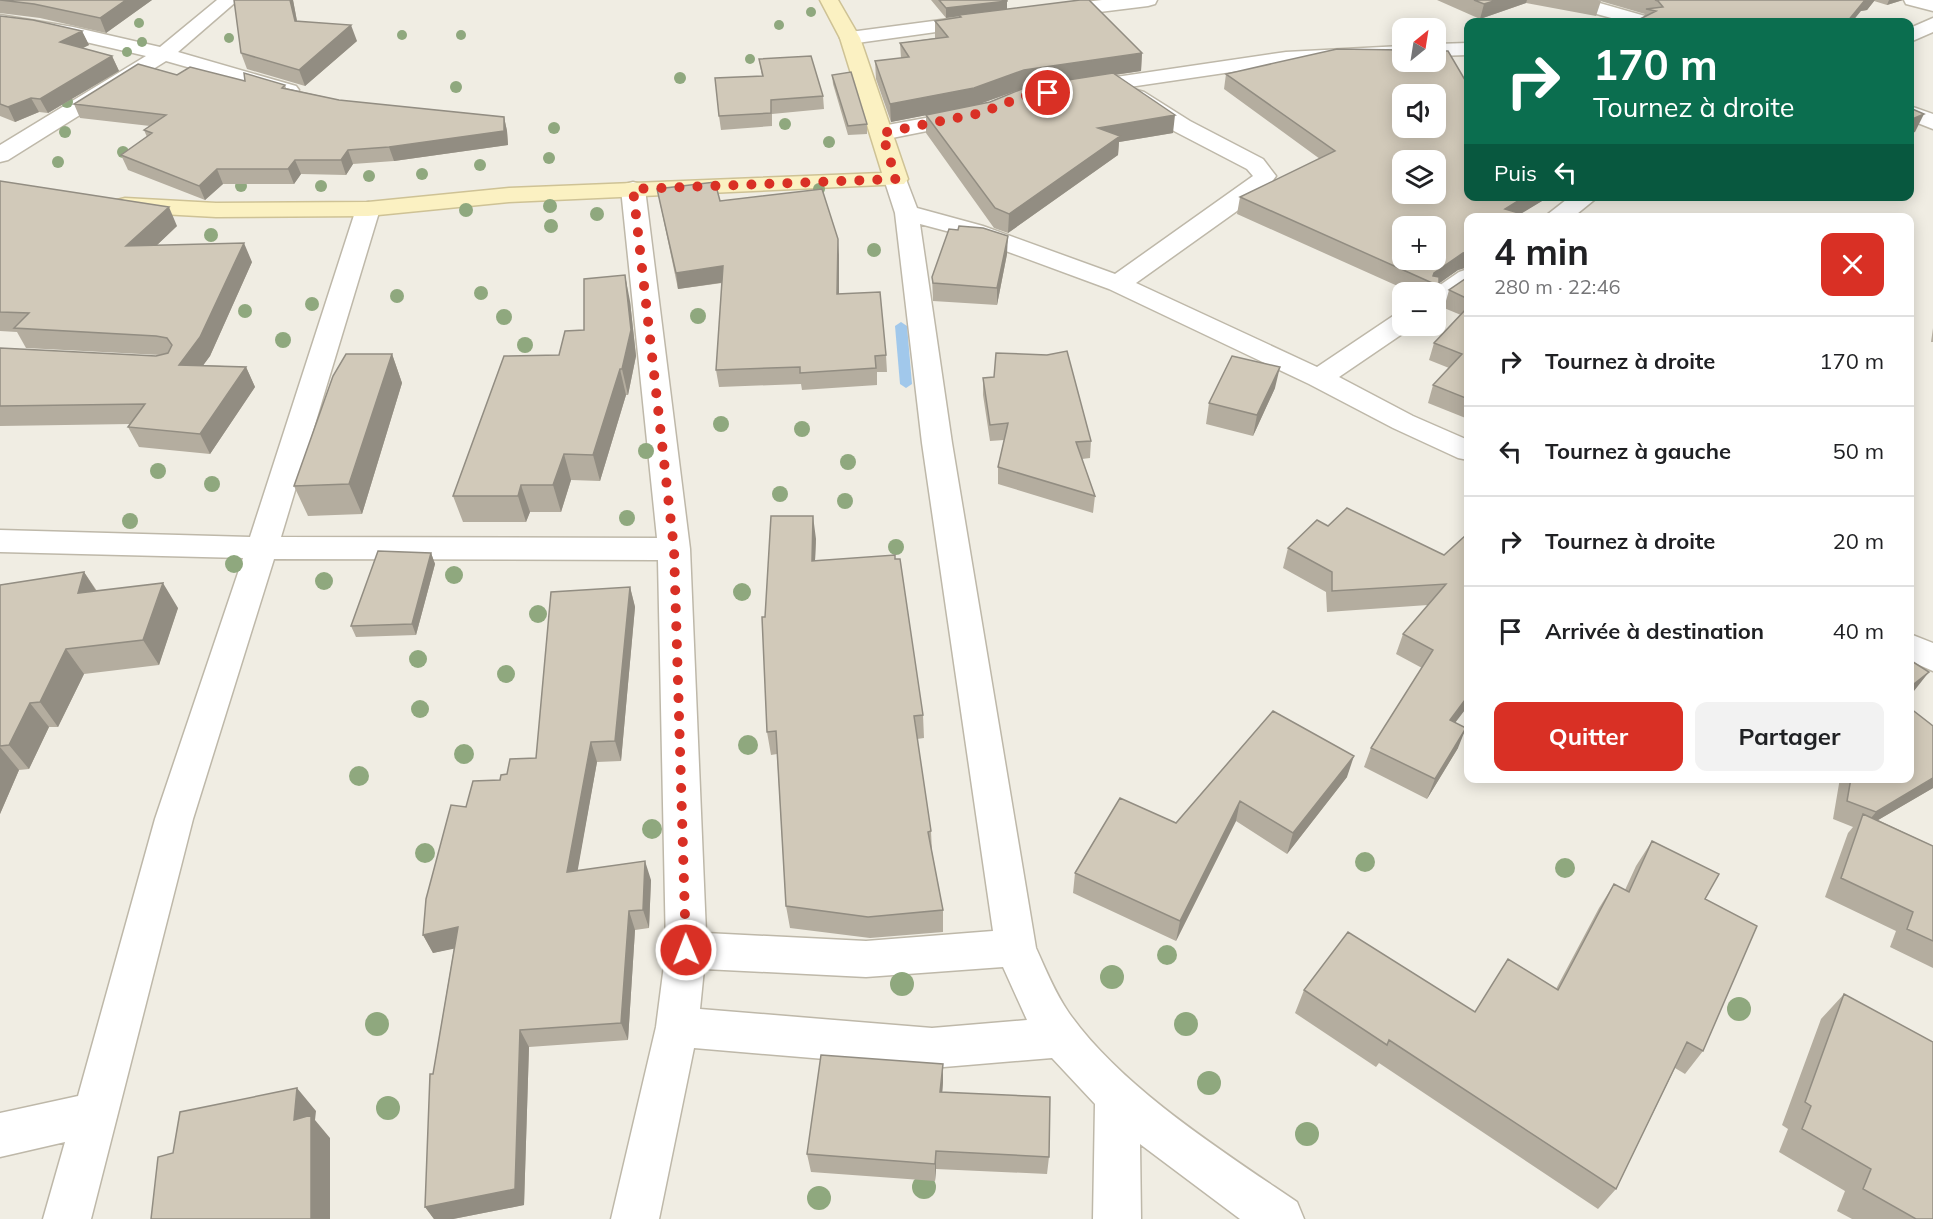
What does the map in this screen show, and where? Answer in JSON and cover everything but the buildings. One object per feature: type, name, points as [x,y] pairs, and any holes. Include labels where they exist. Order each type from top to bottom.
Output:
[{"type":"street","points":[[0,155],[164,54],[229,0]]},
{"type":"street","points":[[829,0],[850,38],[908,213],[937,443],[1016,948],[1035,993],[1060,1037],[1117,1095],[1174,1145],[1280,1219]]},
{"type":"street","points":[[1033,15],[1148,0]]},
{"type":"street","points":[[1913,0],[1933,5]]},
{"type":"street","points":[[1587,9],[1627,18]]},
{"type":"street","points":[[850,38],[999,19]]},
{"type":"street","points":[[0,21],[40,26],[164,54],[310,96]]},
{"type":"street","points":[[1914,34],[1933,24]]},
{"type":"street","points":[[1446,50],[1464,49]]},
{"type":"street","points":[[1060,91],[1286,58],[1392,53]]},
{"type":"street","points":[[1118,84],[1182,126],[1255,164],[1265,176],[1257,186],[1118,284]]},
{"type":"street","points":[[882,133],[992,109]]},
{"type":"street","points":[[1914,114],[1933,122]]},
{"type":"street","points":[[107,203],[216,210],[368,209],[444,200],[633,189],[896,179]]},
{"type":"street","points":[[633,189],[674,549],[686,950],[677,1027],[635,1219]]},
{"type":"street","points":[[1562,213],[1580,201]]},
{"type":"street","points":[[67,1219],[174,819],[368,209]]},
{"type":"street","points":[[908,213],[974,231],[1118,284],[1464,449]]},
{"type":"street","points":[[1446,293],[1464,280]]},
{"type":"street","points":[[1319,378],[1392,329]]},
{"type":"street","points":[[0,541],[262,548],[674,549]]},
{"type":"street","points":[[1914,649],[1933,658]]},
{"type":"street","points":[[686,950],[866,959],[1016,948]]},
{"type":"street","points":[[677,1027],[932,1048],[1060,1037]]},
{"type":"street","points":[[1117,1095],[1117,1219]]},
{"type":"street","points":[[0,1135],[94,1114]]},
{"type":"waterway","points":[[901,326],[906,384]]},
{"type":"route","points":[[686,950],[674,549],[633,189],[896,179],[882,133],[981,113],[1024,96],[1048,93]]}]
